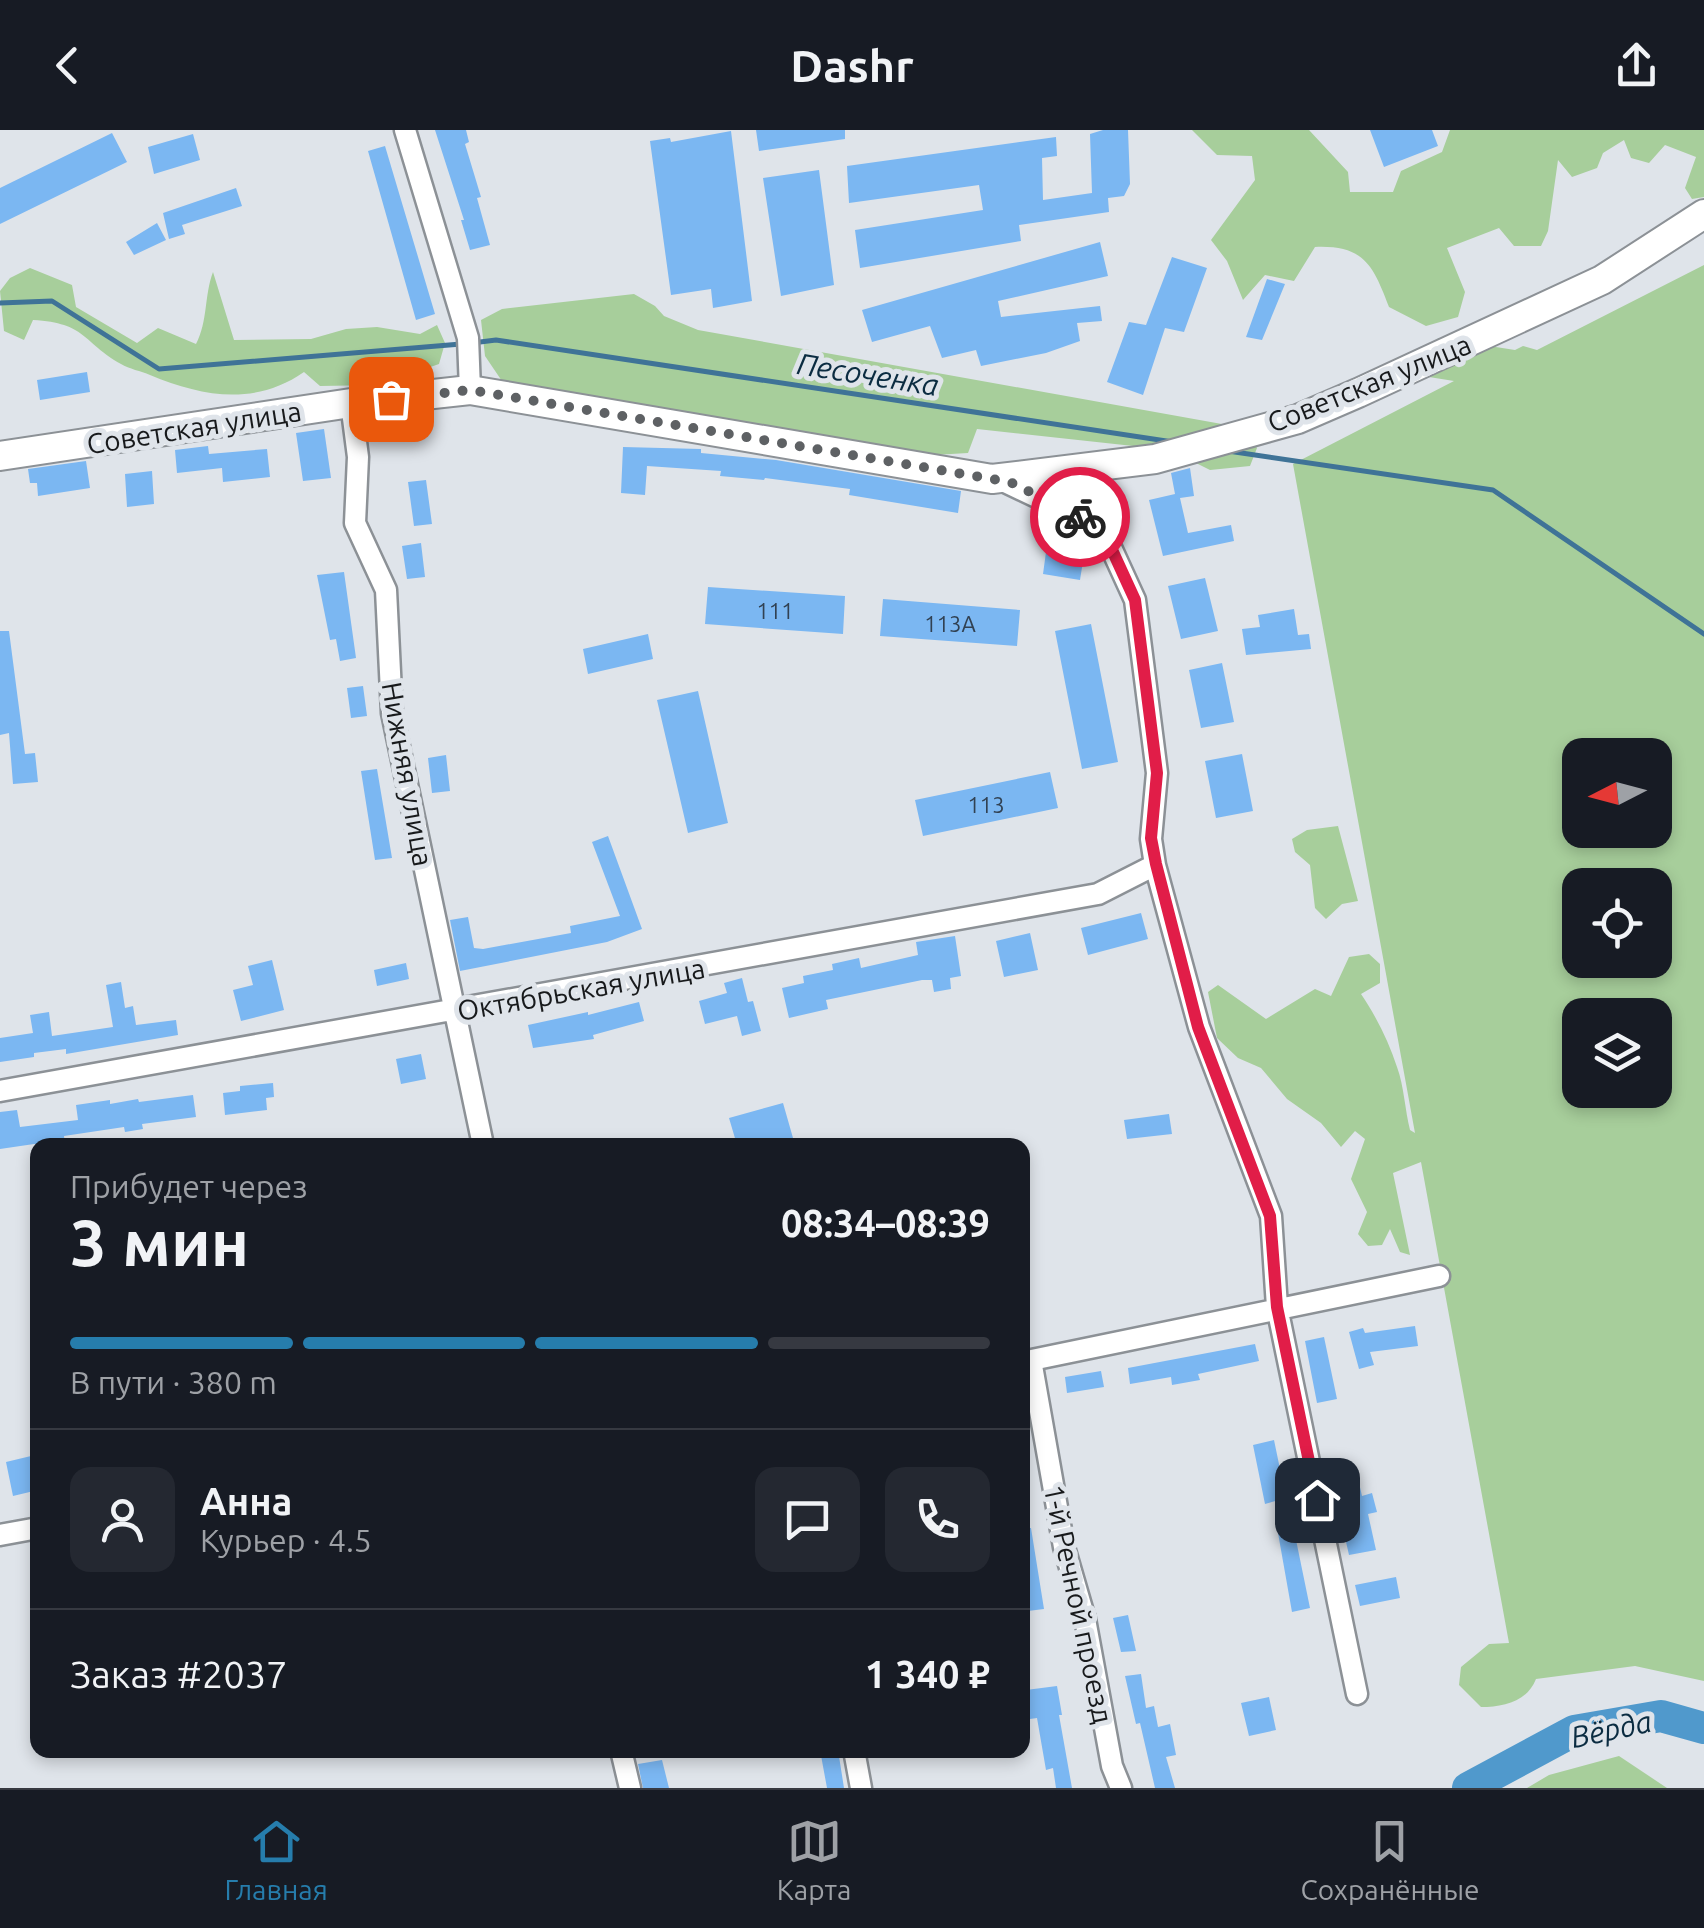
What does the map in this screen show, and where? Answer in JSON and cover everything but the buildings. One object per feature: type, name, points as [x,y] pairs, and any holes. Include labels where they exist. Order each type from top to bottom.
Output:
[{"type":"street","points":[[405,130],[468,338],[470,390]]},
{"type":"street","name":"Советская улица","points":[[0,456],[470,390],[992,479],[1155,459],[1298,419],[1513,324],[1602,280],[1704,214]]},
{"type":"street","name":"Нижняя улица","points":[[351,404],[358,457],[355,523],[386,590],[392,713],[481,1138]]},
{"type":"street","points":[[992,479],[1010,482],[1102,528],[1135,600],[1157,773],[1151,838],[1156,864],[1198,1027],[1270,1216],[1277,1307],[1357,1694]]},
{"type":"street","name":"Октябрьская улица","points":[[0,1091],[1098,894],[1156,864]]},
{"type":"street","points":[[1030,1360],[1438,1276]]},
{"type":"street","name":"1-й Речной проезд","points":[[1030,1376],[1112,1766],[1121,1788]]},
{"type":"street","points":[[0,1534],[30,1529]]},
{"type":"street","points":[[622,1758],[630,1788]]},
{"type":"street","points":[[855,1758],[861,1788]]},
{"type":"green space","points":[[1192,130],[1309,130],[1348,172],[1350,192],[1393,192],[1401,171],[1442,152],[1450,130],[1704,130],[1704,197],[1692,199],[1685,188],[1696,157],[1665,145],[1649,163],[1631,158],[1624,140],[1603,153],[1597,168],[1572,177],[1558,160],[1548,231],[1541,246],[1514,246],[1499,228],[1447,248],[1465,292],[1458,317],[1426,326],[1389,307],[1364,260],[1332,247],[1315,247],[1294,281],[1265,275],[1243,300],[1227,261],[1211,240],[1255,180],[1252,156],[1217,155]]},
{"type":"green space","points":[[1704,265],[1704,1681],[1635,1666],[1536,1679],[1527,1693],[1513,1702],[1481,1707],[1459,1685],[1461,1667],[1489,1644],[1509,1643],[1421,1162],[1393,1173],[1410,1255],[1400,1252],[1390,1229],[1382,1245],[1368,1246],[1358,1234],[1367,1212],[1351,1179],[1365,1139],[1355,1131],[1341,1147],[1321,1123],[1287,1099],[1261,1068],[1238,1058],[1217,1038],[1208,992],[1218,985],[1266,1019],[1315,989],[1331,996],[1349,957],[1369,954],[1380,964],[1380,983],[1361,994],[1390,1048],[1410,1130],[1415,1133],[1293,464],[1454,381],[1429,377],[1438,338],[1515,350],[1523,346],[1537,350]]},
{"type":"green space","points":[[30,268],[72,285],[76,307],[137,343],[158,328],[196,344],[213,272],[234,340],[311,339],[346,329],[377,327],[420,334],[437,325],[445,343],[439,364],[379,385],[320,386],[304,372],[267,390],[248,394],[209,393],[124,366],[64,325],[33,320],[24,340],[4,331],[0,291],[10,278]]},
{"type":"green space","points":[[634,294],[664,316],[698,330],[1244,428],[1257,448],[1250,466],[1210,470],[1170,450],[977,429],[968,453],[917,456],[506,387],[485,356],[481,320],[502,309]]},
{"type":"green space","points":[[1338,826],[1358,901],[1342,904],[1326,919],[1315,908],[1310,865],[1295,852],[1292,839],[1307,830]]},
{"type":"green space","points":[[1619,1756],[1667,1788],[1527,1788],[1549,1775]]},
{"type":"waterway","name":"Песоченка","points":[[0,303],[52,301],[159,369],[461,344]]},
{"type":"waterway","name":"Песоченка","points":[[472,343],[496,340],[1173,442]]},
{"type":"waterway","name":"Песоченка","points":[[1228,451],[1493,490],[1704,634]]},
{"type":"waterway","name":"Вёрда","points":[[1468,1788],[1574,1731],[1661,1716],[1704,1728]]},
{"type":"way so far","points":[[391,399],[470,390],[1010,482],[1080,517]]},
{"type":"route","points":[[1080,517],[1102,528],[1135,600],[1157,773],[1151,838],[1156,864],[1198,1027],[1270,1216],[1277,1307],[1317,1500]]}]
